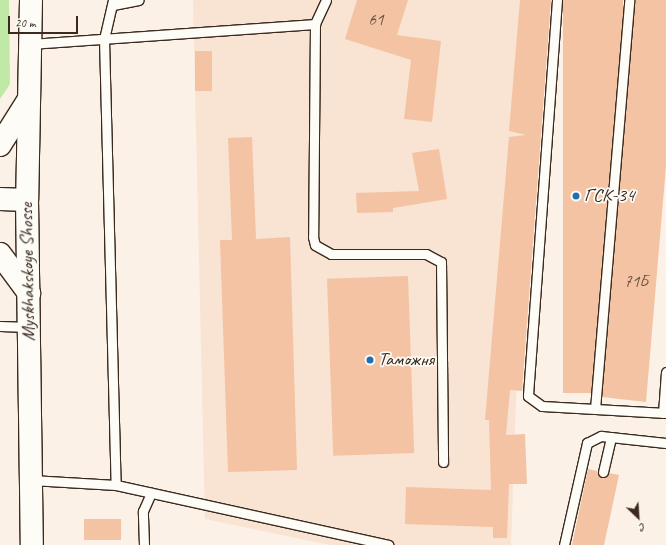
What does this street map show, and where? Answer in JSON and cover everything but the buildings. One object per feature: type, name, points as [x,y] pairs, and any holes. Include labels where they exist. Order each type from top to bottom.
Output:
[{"type":"street","name":"Myskhakskoye Shosse","points":[[31,0],[27,200],[32,545]]},
{"type":"street","points":[[0,145],[29,98]]},
{"type":"street","points":[[0,200],[27,200]]},
{"type":"street","points":[[0,254],[29,293]]},
{"type":"lane","points":[[116,484],[104,39],[113,3],[139,0]]},
{"type":"lane","points":[[326,0],[315,24],[316,245],[331,254],[426,254],[441,262],[443,462]]},
{"type":"lane","points":[[557,0],[526,387],[528,396],[542,406],[664,413],[666,372]]},
{"type":"lane","points":[[595,409],[629,0]]},
{"type":"lane","points":[[30,44],[315,24]]},
{"type":"lane","points":[[0,326],[29,327]]},
{"type":"lane","points":[[564,545],[587,443],[593,438],[611,437],[666,443]]},
{"type":"lane","points":[[604,472],[611,437]]},
{"type":"lane","points":[[31,480],[116,484],[388,545]]},
{"type":"lane","points":[[144,545],[143,511],[151,493]]},
{"type":"shaded area","points":[[193,0],[530,0],[511,545],[330,545],[205,519]]},
{"type":"green space","points":[[0,0],[9,0],[10,84],[0,99]]},
{"type":"place","name":"ГСК-34","points":[[576,196]]},
{"type":"place","name":"Таможня","points":[[370,360]]}]
